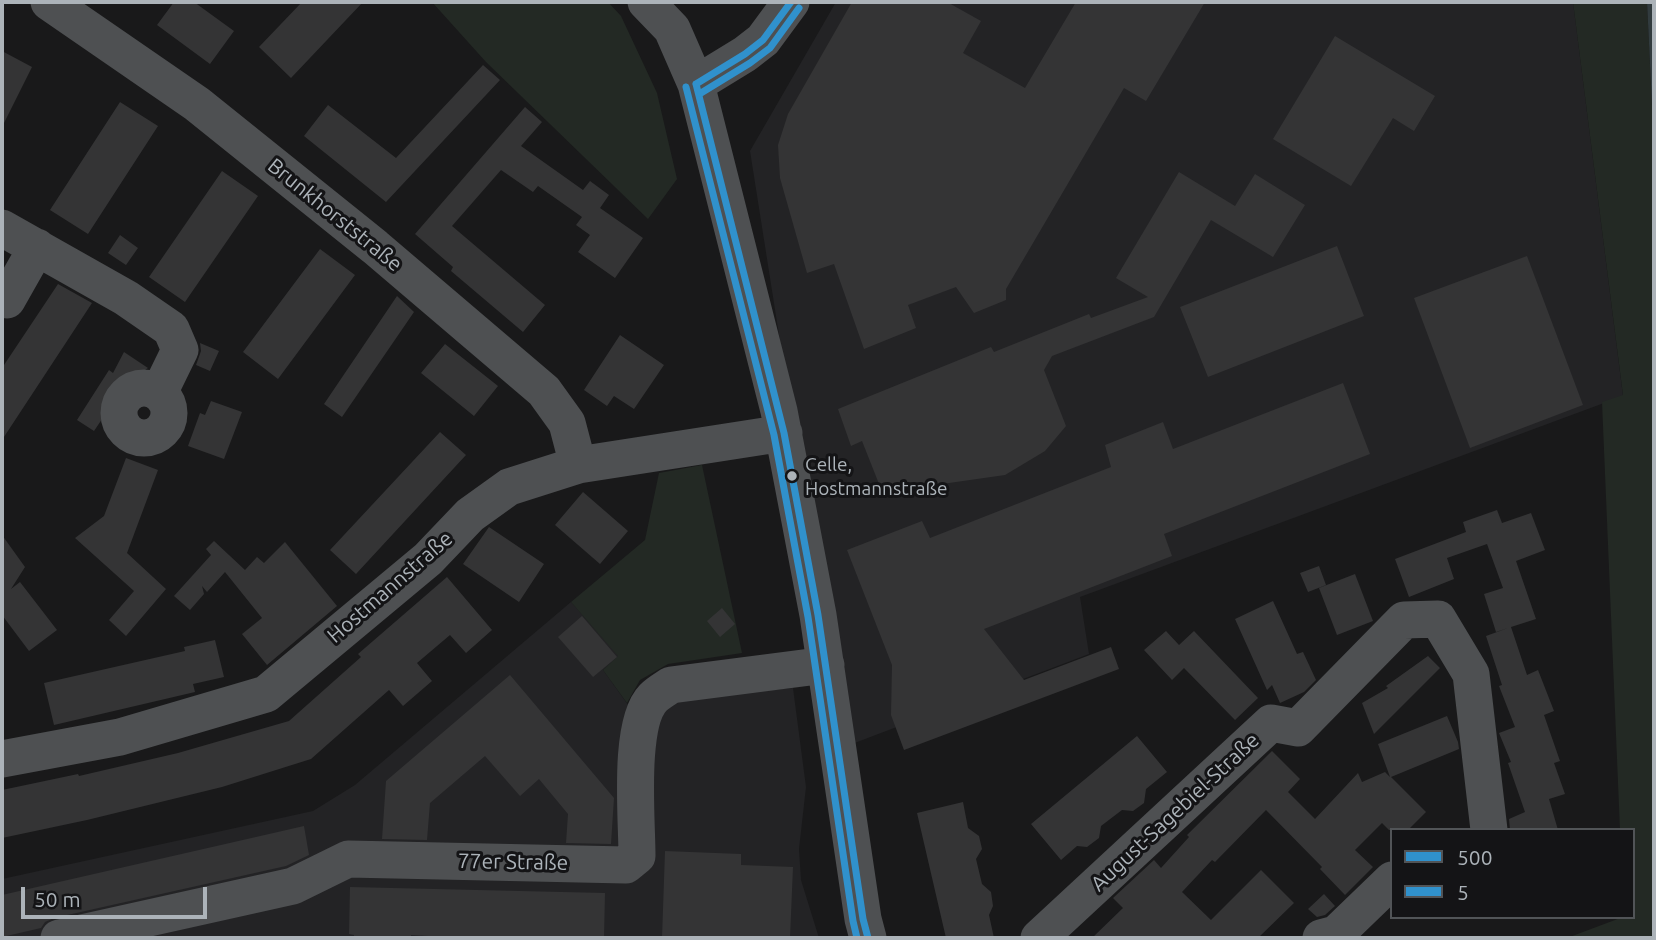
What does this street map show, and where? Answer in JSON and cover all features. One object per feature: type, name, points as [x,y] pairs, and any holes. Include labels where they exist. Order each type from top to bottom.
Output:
[{"type":"street","name":"Brunkhorststraße","points":[[49,2],[197,104],[375,247],[544,391],[567,423],[578,465]]},
{"type":"street","points":[[646,2],[673,29],[696,84],[784,433],[826,665],[838,760],[868,938]]},
{"type":"street","points":[[696,84],[763,40],[791,2]]},
{"type":"street","points":[[2,228],[126,298],[172,329],[180,350],[159,393]]},
{"type":"street","points":[[7,300],[37,247]]},
{"type":"street","name":"Hostmannstraße","points":[[2,759],[120,737],[267,694],[428,559],[480,508],[509,487],[578,465],[784,433]]},
{"type":"street","name":"August-Sagebiel-Straße","points":[[1039,938],[1271,723],[1298,728],[1404,620],[1438,619],[1471,674],[1489,828]]},
{"type":"street","name":"77er Straße","points":[[59,938],[293,886],[348,859],[626,865],[637,856],[639,724],[652,699],[671,685],[826,665]]},
{"type":"street","points":[[1321,938],[1336,934],[1390,882]]},
{"type":"shaded area","points":[[432,2],[608,2],[621,16],[657,93],[677,179],[648,219],[486,62]]},
{"type":"shaded area","points":[[836,2],[1573,2],[1623,396],[1080,597],[1089,654],[844,747],[750,151]]},
{"type":"shaded area","points":[[1573,2],[1647,2],[1654,147],[1654,938],[1567,938],[1618,919],[1635,919],[1635,828],[1620,828],[1602,402],[1623,395]]},
{"type":"shaded area","points":[[1647,2],[1654,2],[1654,147]]},
{"type":"shaded area","points":[[702,465],[742,653],[668,664],[640,680],[627,703],[603,670],[618,656],[571,602],[645,540],[659,473]]},
{"type":"shaded area","points":[[571,602],[619,656],[603,670],[649,734],[661,712],[680,698],[793,688],[806,787],[799,849],[801,880],[819,938],[2,938],[2,879],[313,811],[355,785]]},
{"type":"building","points":[[174,2],[194,2],[234,31],[210,64],[157,25]]},
{"type":"building","points":[[302,2],[363,2],[291,78],[259,47]]},
{"type":"building","points":[[852,2],[947,2],[981,21],[963,53],[1025,88],[1076,2],[1205,2],[1146,101],[1124,88],[1006,289],[1006,300],[974,313],[956,287],[908,305],[916,328],[864,349],[834,264],[807,273],[780,178],[778,145],[788,114]]},
{"type":"building","points":[[1335,36],[1435,96],[1414,131],[1393,118],[1351,186],[1273,139]]},
{"type":"building","points":[[2,51],[32,67],[2,127]]},
{"type":"building","points":[[483,65],[500,80],[386,202],[304,136],[328,105],[396,158]]},
{"type":"building","points":[[120,102],[158,126],[88,234],[50,210]]},
{"type":"building","points":[[525,107],[542,122],[521,146],[583,190],[590,181],[609,195],[600,208],[643,238],[615,278],[578,252],[590,235],[576,225],[582,217],[538,186],[533,192],[501,170],[452,226],[545,305],[523,332],[451,271],[453,267],[415,234]]},
{"type":"building","points":[[222,171],[258,196],[185,302],[149,277]]},
{"type":"building","points":[[1179,172],[1235,206],[1255,174],[1305,205],[1273,257],[1211,220],[1154,317],[1052,356],[1044,370],[1066,426],[1045,451],[1005,475],[942,484],[909,485],[883,494],[862,441],[851,446],[838,409],[991,347],[994,352],[1089,314],[1091,318],[1148,297],[1116,278]]},
{"type":"building","points":[[120,235],[138,248],[126,265],[108,253]]},
{"type":"building","points":[[1337,246],[1364,316],[1208,377],[1180,307]]},
{"type":"building","points":[[320,249],[355,275],[278,379],[243,352]]},
{"type":"building","points":[[1527,256],[1583,405],[1470,448],[1414,298]]},
{"type":"building","points":[[58,284],[92,303],[2,440],[2,368]]},
{"type":"building","points":[[397,296],[414,312],[342,417],[324,404]]},
{"type":"building","points":[[620,335],[664,365],[634,409],[614,396],[607,406],[584,390]]},
{"type":"building","points":[[200,343],[219,351],[210,371],[196,365],[201,351]]},
{"type":"building","points":[[445,344],[498,386],[474,416],[421,373]]},
{"type":"building","points":[[124,352],[148,368],[127,382],[94,431],[77,420],[109,370],[113,373]]},
{"type":"building","points":[[1343,383],[1370,454],[1164,534],[1172,556],[984,629],[1024,680],[1111,647],[1119,669],[904,750],[891,715],[892,665],[847,550],[922,521],[930,538],[1111,467],[1105,445],[1163,422],[1173,449]]},
{"type":"building","points":[[211,401],[242,412],[224,459],[188,446],[200,413],[205,415]]},
{"type":"building","points":[[440,432],[466,455],[356,574],[330,550]]},
{"type":"building","points":[[126,458],[158,470],[127,553],[166,589],[126,636],[109,620],[134,591],[75,538],[104,516]]},
{"type":"building","points":[[583,492],[628,531],[600,564],[555,525]]},
{"type":"building","points":[[1497,510],[1502,523],[1531,513],[1545,550],[1516,561],[1536,619],[1511,627],[1527,675],[1538,670],[1554,711],[1544,715],[1560,761],[1554,763],[1565,794],[1549,799],[1557,828],[1510,828],[1509,819],[1525,812],[1508,763],[1511,762],[1499,733],[1515,727],[1499,686],[1502,685],[1486,636],[1508,628],[1496,632],[1484,594],[1503,588],[1487,544],[1447,558],[1454,579],[1409,597],[1395,559],[1466,532],[1463,522]]},
{"type":"building","points":[[489,527],[544,564],[519,602],[463,564]]},
{"type":"building","points":[[2,535],[25,567],[11,589],[20,582],[57,630],[29,651],[2,615]]},
{"type":"building","points":[[214,541],[245,570],[257,557],[264,563],[285,542],[337,606],[267,665],[242,634],[262,618],[225,572],[207,592],[202,586],[204,594],[190,610],[174,596],[211,555],[206,549]]},
{"type":"building","points":[[1319,566],[1326,585],[1308,592],[1300,573]]},
{"type":"building","points":[[1355,574],[1373,621],[1337,635],[1319,588]]},
{"type":"building","points":[[447,577],[492,630],[466,653],[450,635],[417,663],[432,681],[403,706],[389,690],[311,759],[222,787],[2,838],[2,790],[78,774],[79,776],[178,753],[289,721],[361,657],[358,654]]},
{"type":"building","points":[[1273,601],[1297,654],[1303,652],[1316,680],[1304,692],[1280,703],[1272,685],[1267,690],[1235,619]]},
{"type":"building","points":[[722,608],[735,624],[720,637],[707,621]]},
{"type":"building","points":[[582,616],[617,657],[593,677],[558,637]]},
{"type":"building","points":[[1166,631],[1179,645],[1194,631],[1258,698],[1235,720],[1184,668],[1172,680],[1144,650]]},
{"type":"building","points":[[215,640],[224,677],[193,684],[195,692],[54,725],[44,683],[185,651],[184,647]]},
{"type":"building","points":[[1428,656],[1440,668],[1374,734],[1362,703],[1388,688],[1386,686]]},
{"type":"building","points":[[510,675],[614,798],[611,844],[566,843],[568,814],[539,779],[520,796],[485,756],[430,803],[427,840],[382,839],[386,781]]},
{"type":"building","points":[[1447,716],[1459,749],[1391,777],[1426,812],[1410,828],[1389,830],[1382,823],[1355,850],[1373,867],[1345,895],[1320,869],[1322,867],[1266,810],[1182,892],[1211,920],[1261,870],[1294,903],[1258,938],[1092,938],[1123,908],[1113,898],[1154,860],[1161,868],[1189,837],[1187,835],[1272,751],[1300,779],[1288,792],[1315,819],[1358,773],[1362,782],[1385,772],[1390,777],[1378,744]]},
{"type":"building","points":[[1137,736],[1167,772],[1146,789],[1144,803],[1133,811],[1122,810],[1101,826],[1099,838],[1087,847],[1077,846],[1061,860],[1031,824]]},
{"type":"building","points":[[963,802],[968,828],[979,836],[982,849],[976,859],[982,884],[991,892],[993,906],[989,915],[994,938],[946,938],[917,813]]},
{"type":"building","points":[[304,826],[309,855],[286,866],[54,918],[45,922],[41,928],[2,937],[2,895]]},
{"type":"building","points":[[665,851],[741,854],[741,865],[793,867],[790,938],[662,938]]},
{"type":"building","points":[[350,887],[605,893],[604,938],[461,938],[411,935],[411,938],[354,938],[354,935],[349,934]]},
{"type":"building","points":[[1324,894],[1335,906],[1325,915],[1317,917],[1308,909]]},
{"type":"transit line","name":"500","points":[[696,84],[763,40],[791,2]]},
{"type":"transit line","name":"5","points":[[701,93],[770,48],[799,8]]},
{"type":"transit line","name":"500","points":[[696,84],[784,433],[818,615],[868,938]]},
{"type":"transit line","name":"5","points":[[686,87],[774,435],[808,617],[857,938]]},
{"type":"place","name":"Celle, Hostmannstraße","points":[[792,476]]}]
